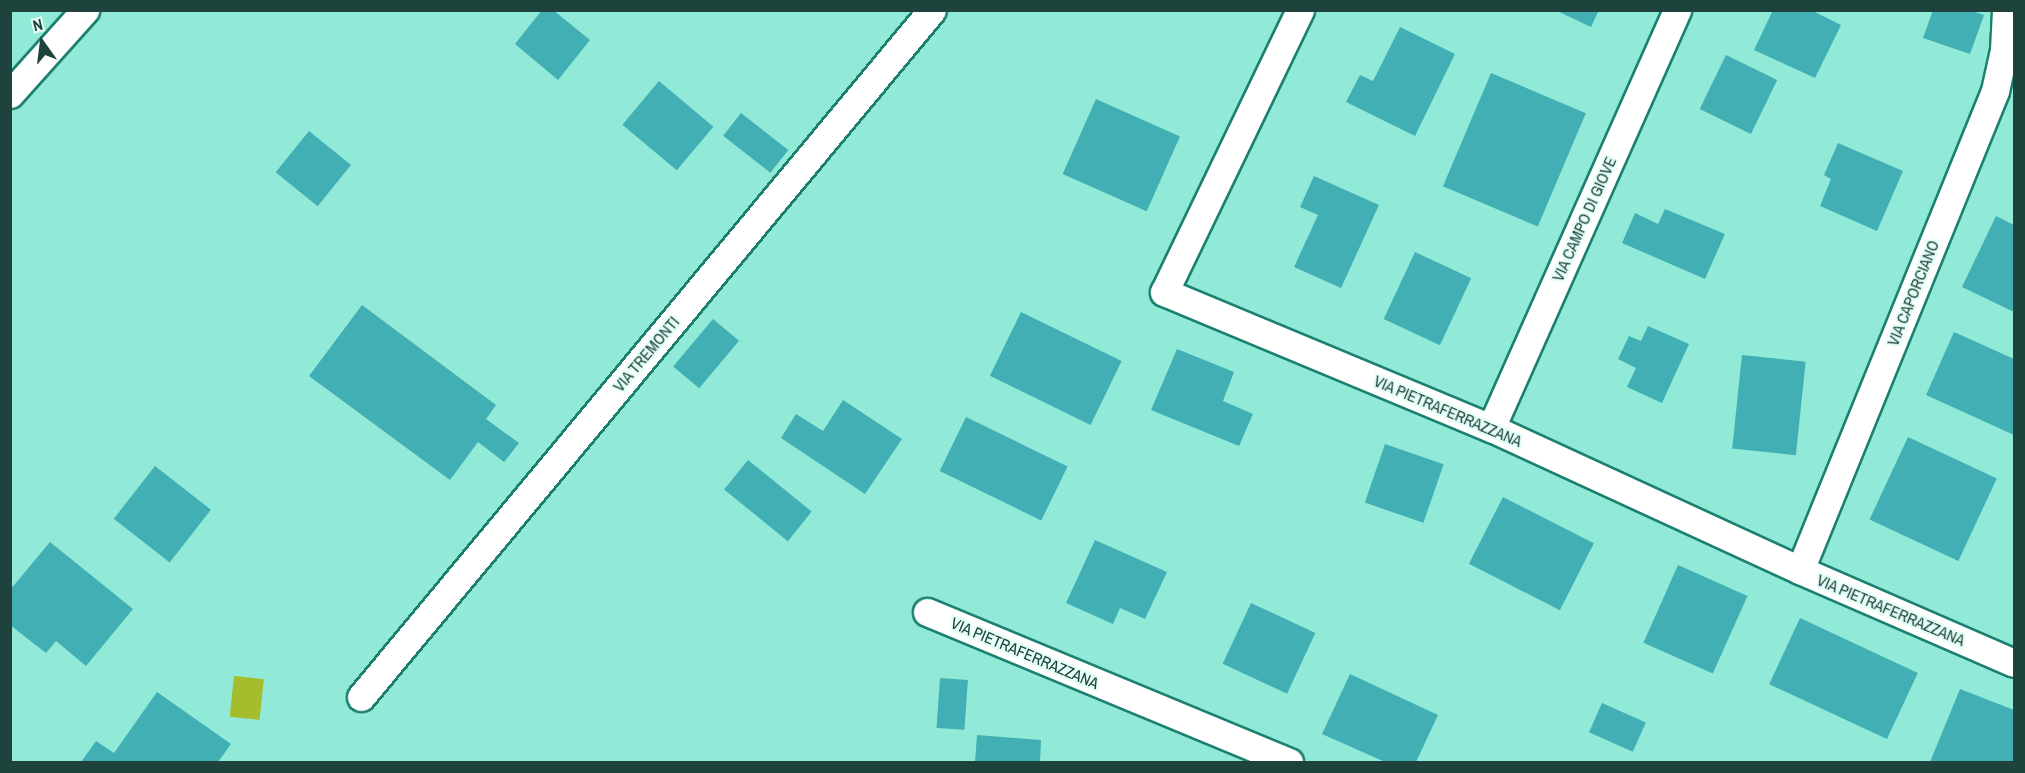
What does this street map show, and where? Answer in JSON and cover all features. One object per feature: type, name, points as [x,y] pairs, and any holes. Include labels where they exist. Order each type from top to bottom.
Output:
[{"type":"street","points":[[10,94],[85,10]]},
{"type":"street","name":"VIA TREMONTI","points":[[361,697],[932,10]]},
{"type":"street","name":"VIA PIETRAFERRAZZANA","points":[[1300,10],[1164,292],[1491,428],[1800,570],[2014,663]]},
{"type":"street","name":"VIA CAMPO DI GIOVE","points":[[1491,428],[1677,10]]},
{"type":"street","name":"VIA CAPORCIANO","points":[[1800,570],[1995,91],[2004,50],[2006,10]]},
{"type":"street","name":"VIA PIETRAFERRAZZANA","points":[[927,612],[1289,762]]},
{"type":"shaded area","points":[[234,676],[264,679],[260,720],[230,717]]},
{"type":"building","points":[[542,10],[553,10],[590,40],[558,80],[515,44]]},
{"type":"building","points":[[1555,10],[1599,10],[1591,27]]},
{"type":"building","points":[[1773,10],[1811,10],[1841,25],[1815,78],[1754,50]]},
{"type":"building","points":[[1933,10],[1970,10],[1984,15],[1970,54],[1923,38]]},
{"type":"building","points":[[1400,27],[1455,54],[1415,136],[1346,102],[1360,75],[1373,81]]},
{"type":"building","points":[[1726,55],[1777,80],[1751,134],[1700,109]]},
{"type":"building","points":[[1491,73],[1586,113],[1538,226],[1443,186]]},
{"type":"building","points":[[659,81],[713,127],[677,170],[622,125]]},
{"type":"building","points":[[1096,99],[1180,136],[1147,211],[1063,174]]},
{"type":"building","points":[[741,113],[788,150],[770,173],[723,136]]},
{"type":"building","points":[[309,131],[351,165],[318,206],[276,172]]},
{"type":"building","points":[[1838,143],[1903,171],[1877,231],[1820,206],[1831,179],[1824,175]]},
{"type":"building","points":[[1314,176],[1379,205],[1341,288],[1294,267],[1318,215],[1300,207]]},
{"type":"building","points":[[1665,209],[1725,234],[1705,279],[1622,243],[1635,213],[1658,224]]},
{"type":"building","points":[[1996,216],[2014,225],[2014,312],[1962,287]]},
{"type":"building","points":[[1415,252],[1471,278],[1440,345],[1384,319]]},
{"type":"building","points":[[362,305],[496,405],[486,419],[519,443],[504,462],[478,442],[450,480],[309,376]]},
{"type":"building","points":[[1021,312],[1122,361],[1091,425],[990,376]]},
{"type":"building","points":[[713,319],[739,341],[699,388],[673,366]]},
{"type":"building","points":[[1648,326],[1689,344],[1662,403],[1627,387],[1636,368],[1618,359],[1629,336],[1641,341]]},
{"type":"building","points":[[1954,332],[2014,359],[2014,435],[1926,395]]},
{"type":"building","points":[[1177,349],[1234,372],[1223,401],[1253,414],[1239,446],[1151,410]]},
{"type":"building","points":[[1742,355],[1806,362],[1796,455],[1732,448]]},
{"type":"building","points":[[843,400],[902,439],[865,494],[781,438],[796,414],[823,431]]},
{"type":"building","points":[[966,417],[1068,467],[1041,520],[940,471]]},
{"type":"building","points":[[1908,437],[1997,478],[1958,561],[1870,519]]},
{"type":"building","points":[[1385,444],[1444,464],[1423,523],[1365,503]]},
{"type":"building","points":[[748,460],[812,512],[788,541],[724,490]]},
{"type":"building","points":[[155,466],[211,510],[170,563],[114,519]]},
{"type":"building","points":[[1503,497],[1594,543],[1560,610],[1469,564]]},
{"type":"building","points":[[1095,540],[1167,572],[1145,619],[1120,608],[1113,624],[1066,603]]},
{"type":"building","points":[[50,542],[133,609],[86,666],[56,641],[46,653],[10,625],[10,590]]},
{"type":"building","points":[[1678,565],[1747,596],[1713,674],[1643,643]]},
{"type":"building","points":[[1251,603],[1315,633],[1287,694],[1223,664]]},
{"type":"building","points":[[1800,618],[1918,673],[1887,739],[1769,684]]},
{"type":"building","points":[[1350,674],[1438,715],[1416,762],[1385,762],[1322,734]]},
{"type":"building","points":[[940,678],[968,680],[964,730],[937,728]]},
{"type":"building","points":[[1960,689],[2014,710],[2014,762],[1930,762]]},
{"type":"building","points":[[157,692],[231,744],[218,762],[81,762],[96,741],[114,753]]},
{"type":"building","points":[[1602,703],[1646,723],[1633,752],[1589,732]]},
{"type":"building","points":[[977,735],[1041,740],[1040,762],[975,762]]}]
